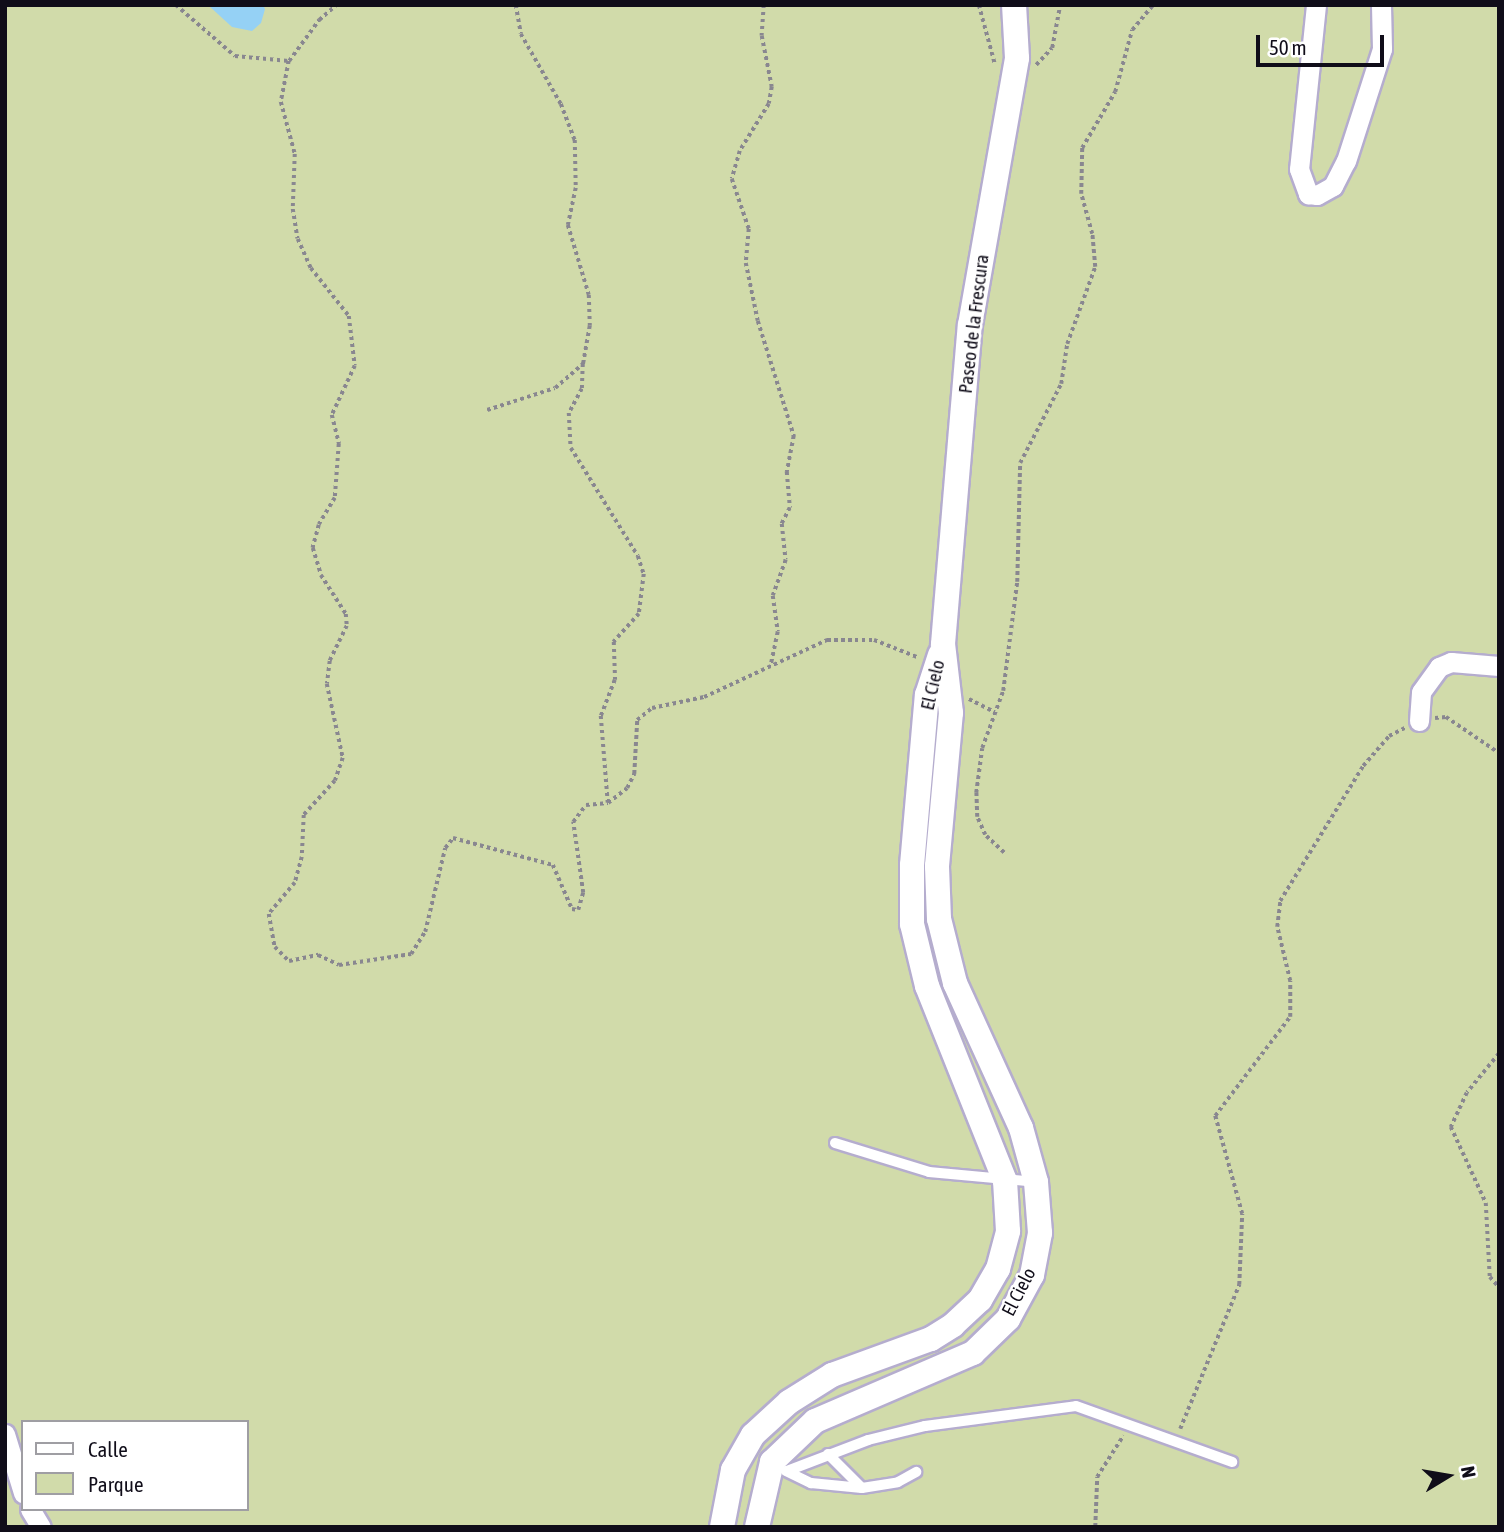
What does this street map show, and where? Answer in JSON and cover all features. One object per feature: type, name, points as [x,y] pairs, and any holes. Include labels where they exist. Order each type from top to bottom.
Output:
[{"type":"street","name":"Paseo de la Frescura","points":[[943,644],[970,325],[1013,77],[1014,5]]},
{"type":"street","points":[[1316,5],[1299,169],[1308,194],[1317,195],[1333,186],[1350,148],[1382,49],[1381,5]]},
{"type":"street","name":"El Cielo","points":[[757,1527],[764,1459],[753,1435],[789,1402],[832,1375],[931,1339],[980,1300],[998,1269],[1008,1231],[1005,1181],[927,985],[912,924],[913,852],[927,695],[943,644]]},
{"type":"street","name":"El Cielo","points":[[722,1527],[733,1470],[764,1459],[815,1421],[973,1353],[1008,1319],[1032,1275],[1040,1233],[1037,1182],[1021,1128],[955,983],[939,919],[937,866],[951,713],[943,644]]},
{"type":"street","points":[[1419,721],[1421,692],[1439,667],[1451,662],[1499,666]]},
{"type":"street","points":[[5,1434],[21,1486]]},
{"type":"street","points":[[31,1511],[41,1527]]},
{"type":"lane","points":[[835,1143],[929,1172],[1037,1182]]},
{"type":"lane","points":[[764,1459],[828,1454],[925,1426],[1041,1407],[1076,1406],[1232,1462]]},
{"type":"lane","points":[[828,1454],[862,1488]]},
{"type":"lane","points":[[764,1459],[811,1483],[862,1488],[898,1482],[916,1472]]},
{"type":"path","points":[[176,5],[235,56],[289,61]]},
{"type":"path","points":[[336,5],[319,20],[289,61],[281,102],[295,154],[293,209],[298,239],[311,268],[349,316],[355,366],[332,415],[339,444],[335,498],[313,548],[321,575],[346,614],[347,626],[330,661],[327,684],[343,758],[335,781],[304,815],[302,857],[295,883],[270,914],[275,947],[289,961],[318,956],[339,965],[411,954],[425,932],[445,848],[453,838],[553,865],[572,909],[578,910],[583,893],[573,822],[586,805],[608,803],[627,788],[634,774],[634,734],[643,713],[711,694],[827,640],[860,638],[898,647],[920,658],[933,674]]},
{"type":"path","points":[[516,5],[521,34],[561,104],[575,140],[576,188],[568,225],[589,295],[590,326],[583,364],[582,389],[569,413],[571,448],[638,555],[644,574],[639,614],[614,642],[615,680],[601,716],[608,803]]},
{"type":"path","points":[[764,5],[762,36],[772,87],[769,104],[740,151],[732,179],[749,229],[746,263],[758,321],[794,436],[787,472],[790,508],[782,524],[786,560],[773,596],[778,632],[771,664]]},
{"type":"path","points":[[979,5],[998,70],[1013,77],[1034,68],[1052,48],[1060,5]]},
{"type":"path","points":[[1004,853],[985,835],[977,817],[976,793],[986,732],[1003,691],[1017,582],[1020,463],[1061,384],[1067,344],[1095,267],[1092,234],[1080,186],[1082,148],[1115,92],[1132,30],[1153,5]]},
{"type":"path","points":[[487,410],[555,388],[583,364]]},
{"type":"path","points":[[1175,1441],[1239,1285],[1242,1214],[1214,1116],[1290,1017],[1290,981],[1277,927],[1280,901],[1363,766],[1390,736],[1419,721],[1446,717],[1499,753]]},
{"type":"path","points":[[1499,1054],[1467,1093],[1451,1127],[1486,1202],[1490,1277],[1499,1287]]},
{"type":"path","points":[[1095,1527],[1097,1477],[1130,1425]]},
{"type":"green space","points":[[5,5],[1499,5],[1499,1527],[5,1527]]},
{"type":"water","points":[[208,5],[263,5],[265,9],[261,23],[252,31],[232,27]]}]
